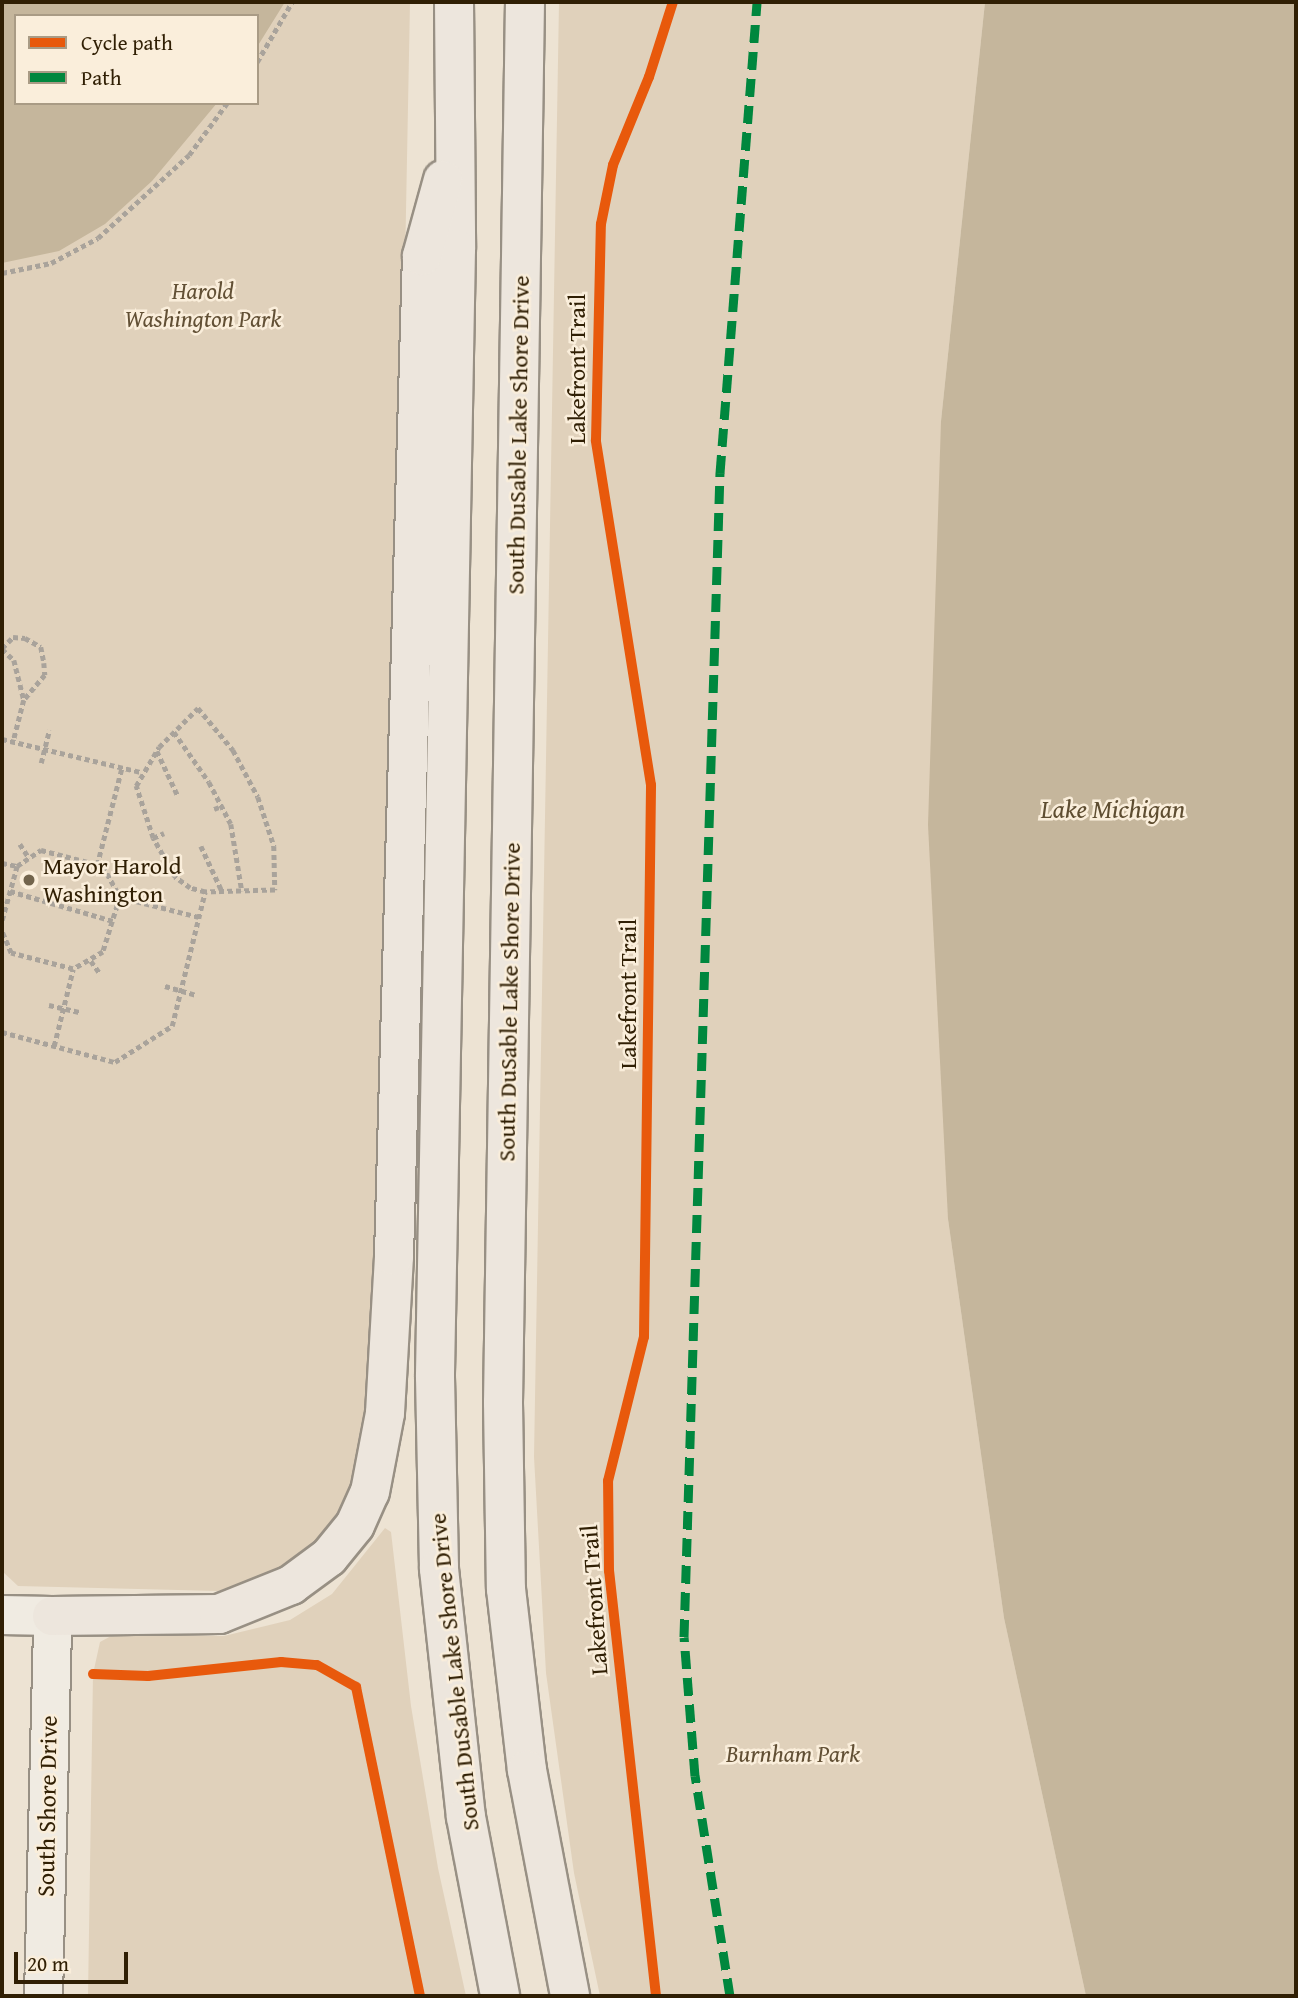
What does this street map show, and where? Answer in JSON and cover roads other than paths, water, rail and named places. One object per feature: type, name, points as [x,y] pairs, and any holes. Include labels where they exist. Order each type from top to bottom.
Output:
[{"type":"highway","name":"South DuSable Lake Shore Drive","points":[[454,2],[456,134],[435,1377],[439,1569],[466,1817],[500,1996]]},
{"type":"highway","name":"South DuSable Lake Shore Drive","points":[[525,2],[503,1403],[506,1575],[527,1770],[570,1996]]},
{"type":"highway","points":[[52,1616],[219,1615],[291,1586],[329,1557],[355,1525],[370,1492],[385,1413],[394,1256],[422,256],[456,134]]},
{"type":"street","points":[[2,1615],[52,1616]]},
{"type":"street","name":"South Shore Drive","points":[[43,1996],[52,1616]]},
{"type":"water","points":[[2,2],[285,2],[259,44],[259,14],[14,14],[14,105],[215,105],[152,181],[105,224],[59,251],[2,263]]},
{"type":"water","name":"Lake Michigan","points":[[985,2],[1296,2],[1296,1996],[1086,1996],[1004,1618],[948,1219],[928,825],[941,421]]},
{"type":"place","name":"Mayor Harold Washington","points":[[29,880]]},
{"type":"park label","name":"Harold Washington Park","points":[[203,305]]},
{"type":"park label","name":"Burnham Park","points":[[793,1754]]}]
